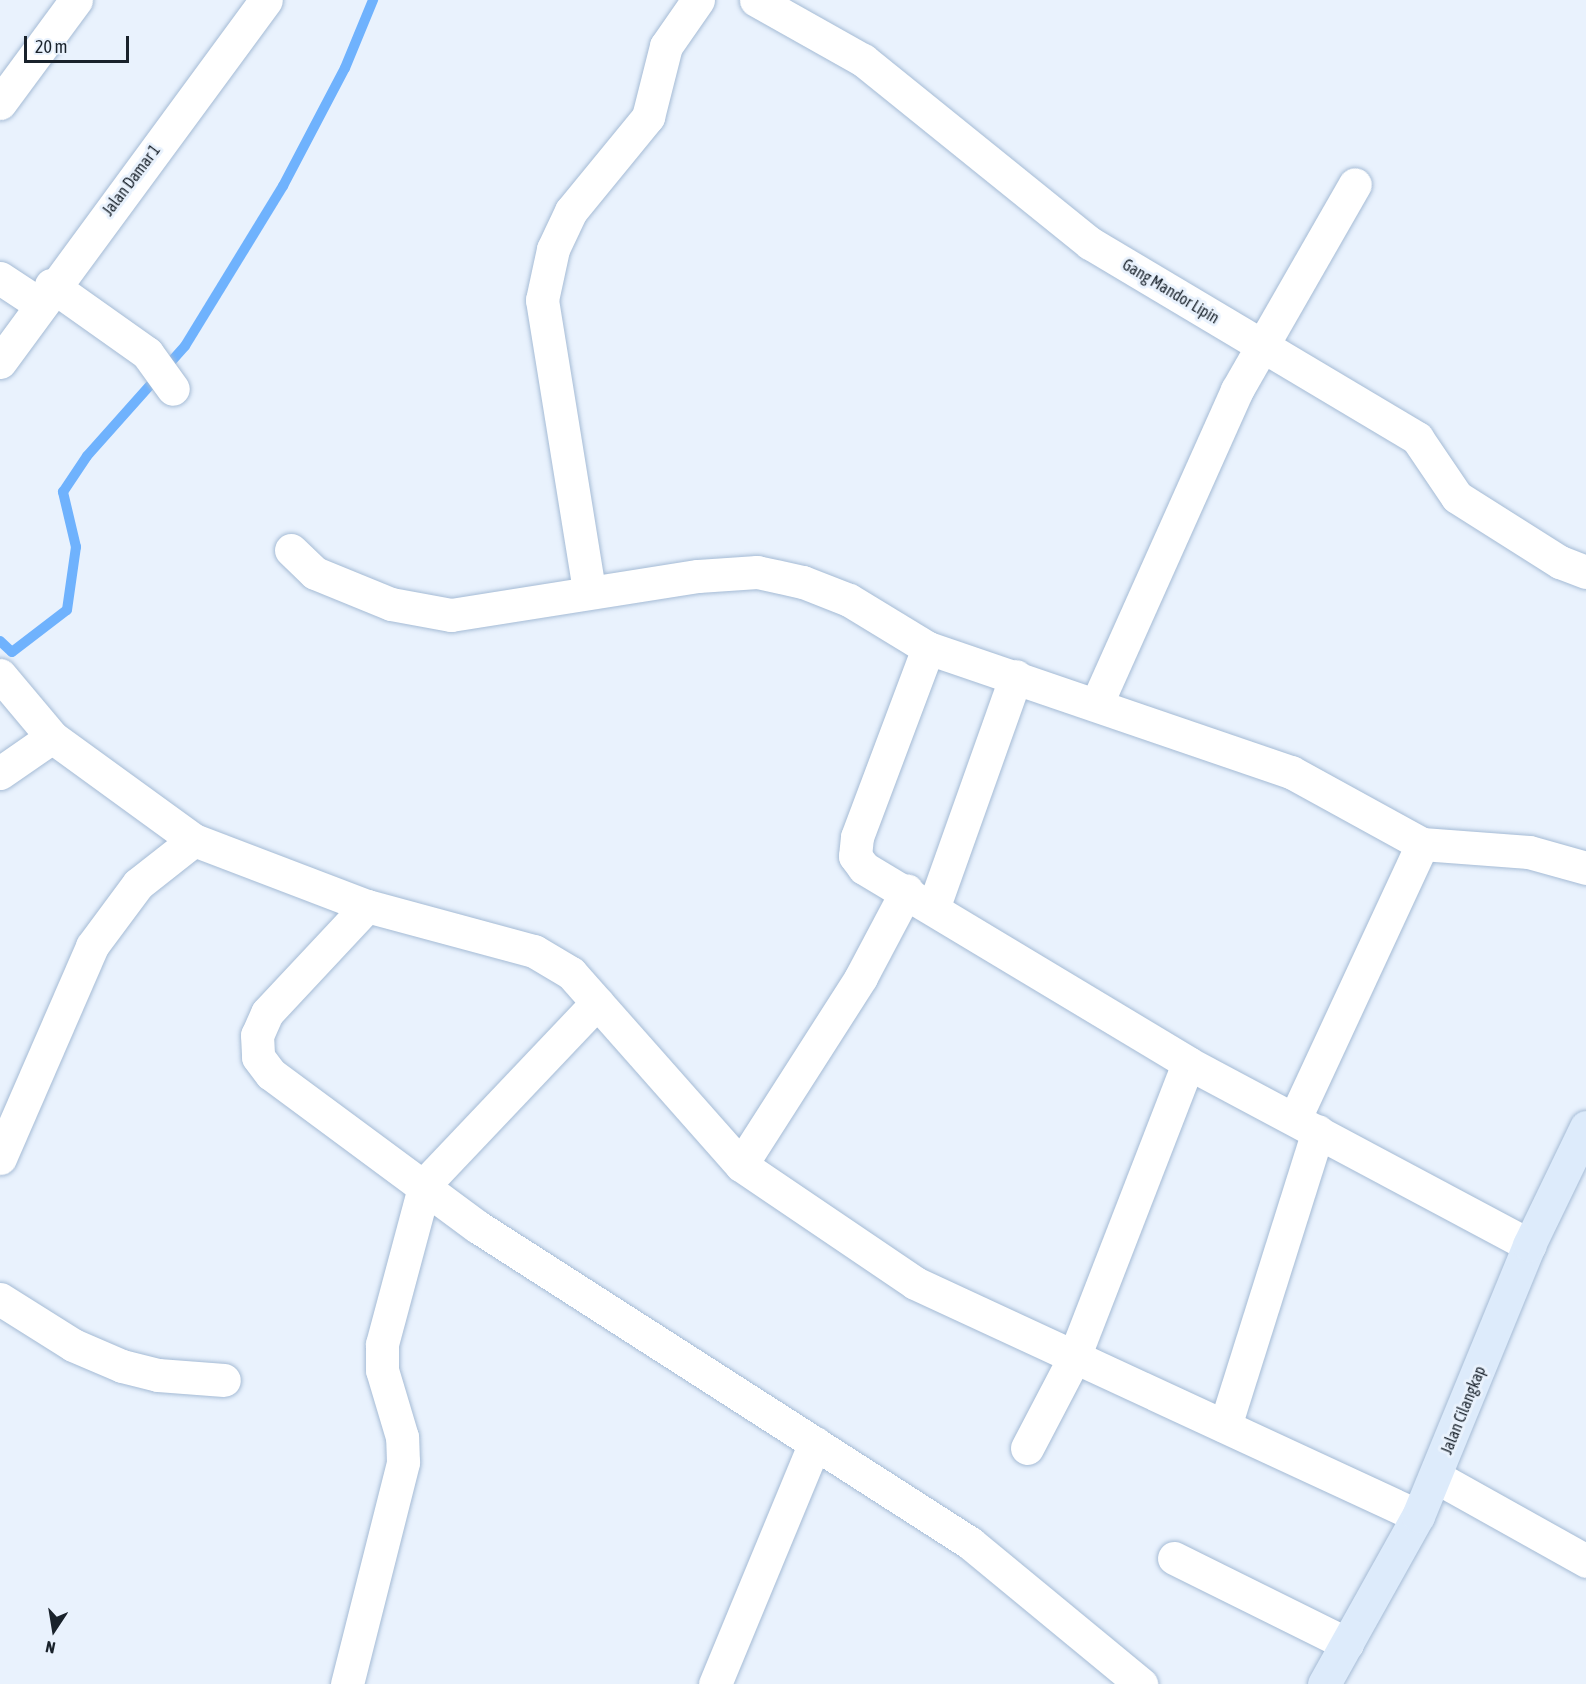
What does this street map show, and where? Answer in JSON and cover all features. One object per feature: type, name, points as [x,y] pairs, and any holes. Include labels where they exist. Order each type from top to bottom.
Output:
[{"type":"street","points":[[0,103],[76,0]]},
{"type":"street","name":"Jalan Damar 1","points":[[0,362],[45,294],[266,0]]},
{"type":"street","points":[[589,591],[542,300],[554,249],[571,211],[648,117],[666,46],[698,0]]},
{"type":"street","name":"Gang Mandor Lipin","points":[[756,0],[864,60],[1090,243],[1417,438],[1457,497],[1481,515],[1586,572]]},
{"type":"street","points":[[1097,703],[1200,467],[1261,344],[1316,259],[1355,184]]},
{"type":"street","points":[[0,278],[45,294],[162,373]]},
{"type":"street","points":[[291,550],[315,573],[391,604],[451,615],[589,591],[757,573],[803,582],[849,600],[928,648],[1097,703],[1291,772],[1422,844],[1529,852],[1586,868]]},
{"type":"street","points":[[928,648],[856,847],[855,856],[864,867],[921,898],[1188,1063],[1307,1124],[1529,1245]]},
{"type":"street","points":[[0,675],[52,737],[194,840],[367,906],[534,951],[571,973],[741,1166],[915,1283],[1073,1360],[1225,1426],[1418,1516]]},
{"type":"street","points":[[741,1166],[861,977],[921,898],[1016,676]]},
{"type":"street","points":[[0,773],[52,737]]},
{"type":"street","points":[[0,1158],[92,946],[138,884],[194,840]]},
{"type":"street","points":[[1225,1426],[1307,1124],[1422,844]]},
{"type":"street","points":[[367,906],[267,1013],[257,1035],[258,1057],[271,1074],[425,1184],[478,1227],[970,1544],[1141,1684]]},
{"type":"street","points":[[347,1684],[403,1462],[402,1437],[382,1370],[382,1344],[425,1184],[597,1003]]},
{"type":"street","points":[[1027,1448],[1073,1360],[1188,1063]]},
{"type":"street","name":"Jalan Cilangkap","points":[[1324,1684],[1418,1516],[1436,1477],[1529,1245],[1584,1138]]},
{"type":"street","points":[[0,1299],[73,1345],[122,1366],[158,1375],[224,1380]]},
{"type":"street","points":[[715,1684],[815,1443]]},
{"type":"street","points":[[1436,1477],[1586,1561]]},
{"type":"street","points":[[1174,1558],[1347,1644]]},
{"type":"waterway","points":[[0,641],[12,652],[67,610],[76,547],[63,492],[87,456],[185,346],[283,186],[345,68],[373,0]]}]
